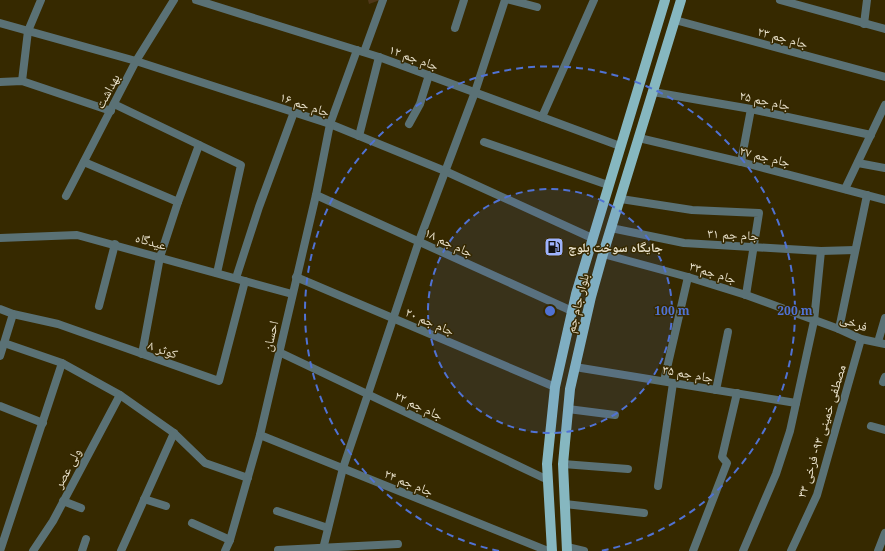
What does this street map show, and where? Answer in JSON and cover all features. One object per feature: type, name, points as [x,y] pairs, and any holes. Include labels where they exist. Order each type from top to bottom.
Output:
[{"type":"main road","name":"بلوار جام جم","points":[[552,551],[547,464],[555,387],[572,312],[592,238],[665,0]]},
{"type":"main road","name":"بلوار جام جم","points":[[567,549],[563,464],[570,389],[603,254],[681,0]]},
{"type":"main road","points":[[555,387],[570,389]]},
{"type":"street","points":[[22,81],[28,31],[42,0]]},
{"type":"street","name":"بهداشت","points":[[66,196],[136,61],[174,0]]},
{"type":"street","name":"جام جم ۱۲","points":[[196,0],[379,57],[620,146]]},
{"type":"street","name":"احسان","points":[[225,551],[230,540],[260,435],[316,195],[330,124],[383,0]]},
{"type":"street","points":[[455,28],[464,0]]},
{"type":"street","points":[[323,549],[344,468],[393,318],[419,241],[475,92],[505,0]]},
{"type":"street","points":[[510,0],[537,7]]},
{"type":"street","points":[[542,117],[594,0]]},
{"type":"street","points":[[780,0],[885,29]]},
{"type":"street","points":[[864,24],[867,0]]},
{"type":"street","name":"جام جم ۲۳","points":[[675,20],[885,76]]},
{"type":"street","name":"جام جم ۱۶","points":[[0,23],[136,61],[330,124],[445,172],[592,238]]},
{"type":"street","points":[[359,136],[379,57]]},
{"type":"street","points":[[409,124],[420,104],[429,75]]},
{"type":"street","points":[[0,82],[22,81],[112,107],[241,165],[217,273]]},
{"type":"street","name":"جام جم ۲۵","points":[[653,92],[751,109],[871,135]]},
{"type":"street","points":[[845,189],[885,105]]},
{"type":"street","points":[[741,162],[751,109]]},
{"type":"street","points":[[236,278],[259,207],[294,112]]},
{"type":"street","name":"جام جم ۲۷","points":[[639,138],[741,162],[885,200]]},
{"type":"street","points":[[484,142],[608,185]]},
{"type":"street","points":[[142,354],[160,256],[199,145]]},
{"type":"street","points":[[84,162],[178,202]]},
{"type":"street","points":[[858,163],[885,168]]},
{"type":"street","name":"جام جم ۱۸","points":[[316,195],[572,312]]},
{"type":"street","points":[[839,329],[867,195]]},
{"type":"street","points":[[621,198],[692,210],[759,214],[746,295]]},
{"type":"street","name":"جام جم ۳۱","points":[[611,228],[684,243],[821,251],[855,250]]},
{"type":"street","name":"عیدگاه","points":[[0,238],[77,235],[160,256],[292,294]]},
{"type":"street","points":[[98,306],[114,244]]},
{"type":"street","points":[[744,551],[776,474],[790,431],[814,321],[821,251]]},
{"type":"street","name":"جام جم۳۳","points":[[603,254],[688,276],[746,295],[814,321]]},
{"type":"street","points":[[664,381],[688,276]]},
{"type":"street","name":"جام جم ۲۰","points":[[296,277],[555,387]]},
{"type":"street","name":"کوثر ۸","points":[[0,309],[13,314],[58,324],[219,382],[245,281]]},
{"type":"street","points":[[0,356],[13,314]]},
{"type":"street","points":[[881,343],[885,318]]},
{"type":"street","name":"فرخی","points":[[814,321],[839,329],[861,339],[881,343]]},
{"type":"street","points":[[716,390],[728,332]]},
{"type":"street","name":"مصطفی خمینی ۹۳- فرخی ۳۳","points":[[791,551],[817,495],[861,339]]},
{"type":"street","points":[[4,343],[62,363],[120,396],[174,433],[205,463],[248,478]]},
{"type":"street","name":"جام جم ۲۲","points":[[279,352],[548,480]]},
{"type":"street","points":[[0,551],[62,363]]},
{"type":"street","name":"جام جم ۳۵","points":[[575,367],[796,403]]},
{"type":"street","points":[[658,486],[673,383]]},
{"type":"street","points":[[693,551],[727,463],[722,457],[737,393]]},
{"type":"street","name":"ولی عصر","points":[[33,551],[63,501],[120,396]]},
{"type":"street","points":[[0,406],[42,422]]},
{"type":"street","points":[[568,409],[615,414]]},
{"type":"street","points":[[870,426],[885,430]]},
{"type":"street","points":[[121,551],[174,433]]},
{"type":"street","name":"جام جم ۲۴","points":[[260,435],[548,551]]},
{"type":"street","points":[[563,464],[628,469]]},
{"type":"street","points":[[144,499],[166,506]]},
{"type":"street","points":[[63,501],[81,508]]},
{"type":"street","points":[[565,504],[644,513]]},
{"type":"street","points":[[277,511],[328,528]]},
{"type":"street","points":[[192,523],[230,540]]},
{"type":"street","points":[[878,551],[885,533]]},
{"type":"street","points":[[82,551],[86,539]]},
{"type":"street","points":[[278,550],[323,549],[398,544]]},
{"type":"street","points":[[567,549],[584,551]]},
{"type":"building","points":[[368,0],[380,0],[369,4]]},
{"type":"place","name":"جایگاه سوخت بلوچ","points":[[554,247]]}]
